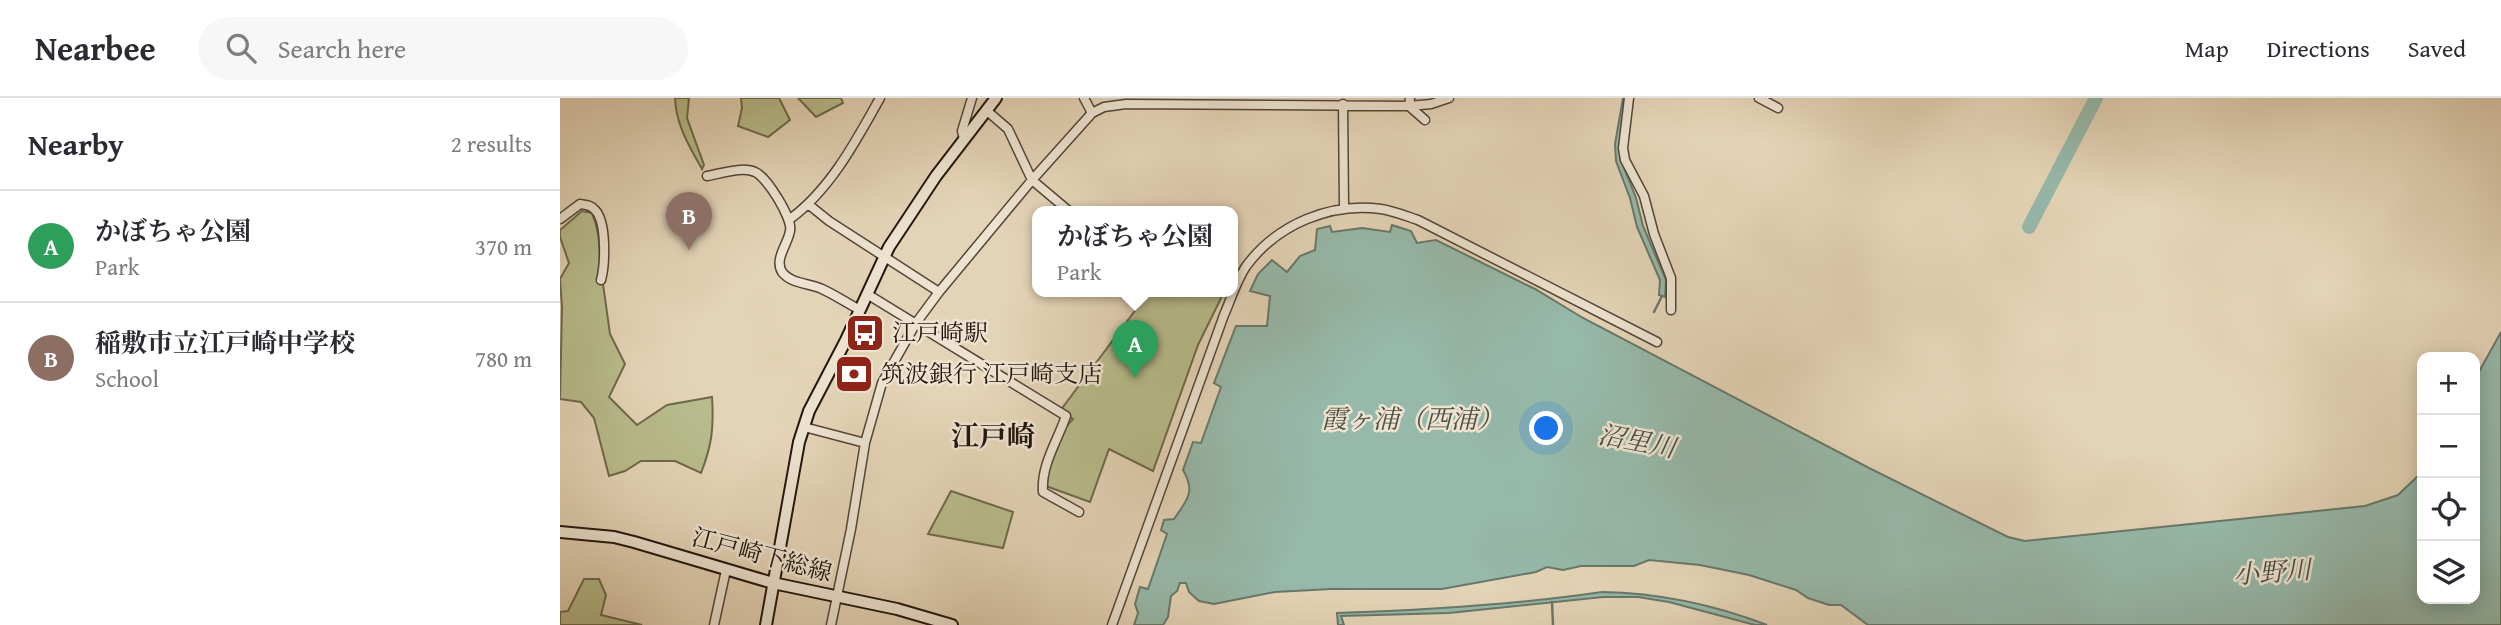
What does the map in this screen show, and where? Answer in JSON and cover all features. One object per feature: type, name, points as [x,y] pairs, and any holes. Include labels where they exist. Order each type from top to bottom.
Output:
[{"type":"street","points":[[790,219],[808,204],[843,160],[880,98]]},
{"type":"street","points":[[964,139],[962,131],[972,98]]},
{"type":"street","points":[[766,625],[804,426],[883,256],[964,139],[996,98]]},
{"type":"street","points":[[1084,98],[1093,113]]},
{"type":"street","points":[[831,625],[866,443],[882,383],[916,323],[939,292],[1032,180],[1093,113],[1126,101],[1431,104],[1449,98]]},
{"type":"street","points":[[1629,98],[1623,148],[1625,160],[1644,196],[1654,234],[1671,278],[1671,310]]},
{"type":"street","points":[[1759,98],[1778,108]]},
{"type":"street","points":[[1340,102],[1344,207]]},
{"type":"street","points":[[1409,102],[1425,120]]},
{"type":"street","points":[[986,110],[1008,129],[1032,180],[1063,206]]},
{"type":"street","points":[[707,176],[747,170],[755,171],[764,178],[790,219],[791,230],[779,260],[784,275],[791,280],[820,288],[860,310]]},
{"type":"street","points":[[560,219],[580,204],[592,206],[597,211],[604,250],[601,280]]},
{"type":"street","points":[[808,204],[828,221],[939,292]]},
{"type":"street","points":[[1238,284],[1245,268],[1266,244],[1304,219],[1344,207],[1382,209],[1418,220],[1657,342]]},
{"type":"street","points":[[867,294],[1066,416],[1048,457],[1042,479],[1043,492],[1079,512]]},
{"type":"street","points":[[1112,625],[1232,297]]},
{"type":"street","points":[[804,426],[866,443]]},
{"type":"street","name":"江戸崎下総線","points":[[560,532],[614,537],[773,583],[837,597],[919,620],[951,625]]},
{"type":"street","points":[[713,625],[726,570]]},
{"type":"green space","points":[[675,98],[689,98],[687,118],[704,165],[702,169],[681,126]]},
{"type":"green space","points":[[741,98],[779,98],[790,120],[768,137],[738,126]]},
{"type":"green space","points":[[798,98],[841,98],[843,103],[816,117]]},
{"type":"green space","points":[[582,211],[592,213],[595,221],[600,247],[598,282],[603,284],[610,334],[625,364],[609,397],[637,425],[667,405],[712,397],[711,436],[701,473],[675,461],[641,461],[625,471],[609,476],[594,418],[581,402],[560,399],[560,279],[569,263],[560,230]]},
{"type":"green space","points":[[1145,297],[1222,297],[1198,345],[1153,471],[1109,449],[1090,502],[1043,485],[1055,439],[1073,419],[1060,411]]},
{"type":"green space","points":[[951,491],[1013,512],[1003,548],[928,534]]},
{"type":"green space","points":[[584,579],[599,579],[606,595],[601,615],[642,625],[560,625],[560,612],[568,611]]},
{"type":"water","points":[[1623,98],[1628,98],[1621,160],[1636,198],[1643,226],[1666,280],[1665,297],[1659,295],[1660,280],[1637,227],[1630,198],[1616,161],[1615,144]]},
{"type":"water","name":"霞ヶ浦（西浦）","points":[[1392,225],[1411,231],[1417,243],[1436,240],[1535,289],[1583,318],[1869,468],[2008,537],[2025,541],[2365,506],[2398,495],[2417,477],[2417,604],[2480,604],[2480,370],[2501,332],[2501,625],[1868,625],[1841,605],[1829,605],[1808,598],[1796,590],[1749,575],[1700,565],[1649,560],[1634,566],[1581,566],[1563,570],[1547,567],[1536,572],[1442,589],[1275,592],[1214,604],[1199,601],[1189,592],[1186,583],[1180,583],[1171,596],[1168,617],[1163,625],[1134,625],[1138,613],[1135,604],[1140,587],[1148,589],[1167,534],[1161,530],[1164,520],[1174,519],[1188,496],[1189,484],[1183,470],[1193,442],[1201,443],[1221,387],[1214,383],[1236,326],[1267,326],[1270,296],[1250,291],[1258,274],[1272,260],[1287,272],[1300,256],[1315,250],[1317,229],[1330,226],[1332,232],[1362,228],[1390,232]]},
{"type":"water","points":[[1602,592],[1686,601],[1767,625],[1755,625],[1669,602],[1638,597],[1603,597],[1449,613],[1341,616],[1344,625],[1338,625],[1337,613],[1470,606]]},
{"type":"waterway","points":[[2029,227],[2096,98]]},
{"type":"waterway","points":[[1654,312],[1662,296]]},
{"type":"waterway","points":[[1552,602],[1553,625]]},
{"type":"place","name":"稲敷市立江戸崎中学校","points":[[689,250]]},
{"type":"place","name":"江戸崎駅","points":[[865,333]]},
{"type":"place","name":"筑波銀行 江戸崎支店","points":[[854,374]]},
{"type":"place","name":"かぼちゃ公園","points":[[1135,378]]},
{"type":"district","name":"江戸崎","points":[[993,436]]},
{"type":"water label","name":"沼里川","points":[[1637,441]]},
{"type":"water label","name":"小野川","points":[[2272,572]]}]
